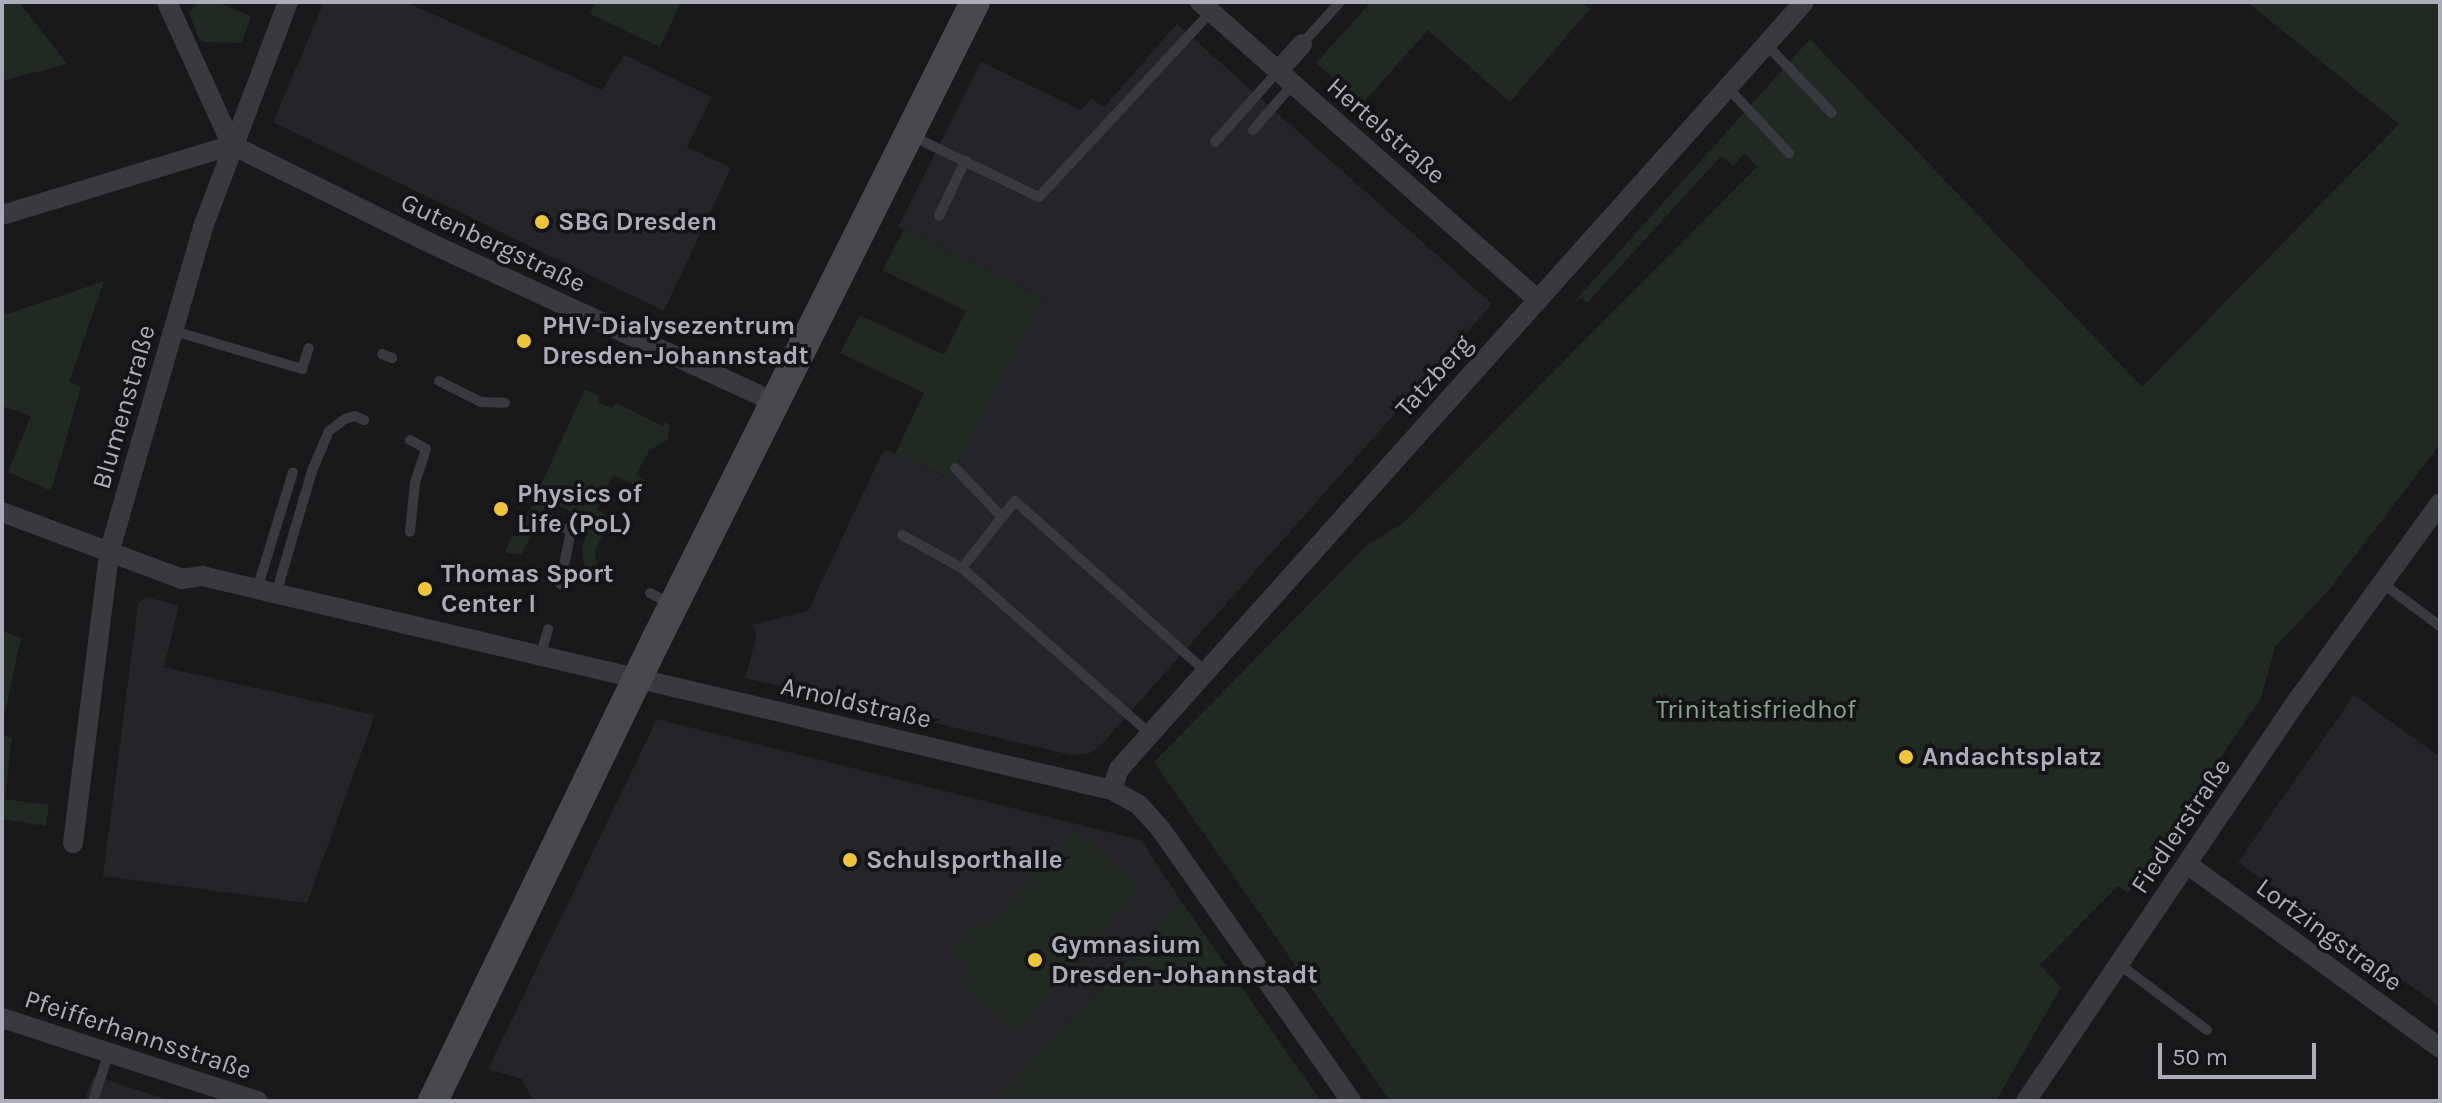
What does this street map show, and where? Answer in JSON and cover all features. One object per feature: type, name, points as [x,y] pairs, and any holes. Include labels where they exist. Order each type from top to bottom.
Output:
[{"type":"street","points":[[2,215],[232,145],[167,2]]},
{"type":"street","name":"Blumenstraße","points":[[73,843],[109,553],[203,227],[288,2]]},
{"type":"street","points":[[433,1101],[639,679],[662,599],[777,403],[975,2]]},
{"type":"street","name":"Tatzberg","points":[[1112,790],[1119,769],[1804,2]]},
{"type":"street","name":"Hertelstraße","points":[[1206,7],[1538,300]]},
{"type":"street","points":[[1286,77],[1302,44]]},
{"type":"street","name":"Gutenbergstraße","points":[[232,145],[430,243],[777,403]]},
{"type":"street","name":"Fiedlerstraße","points":[[2026,1101],[2187,864],[2440,503]]},
{"type":"street","name":"Arnoldstraße","points":[[2,512],[109,553],[147,563],[186,564],[202,576],[1112,790],[1139,805],[1160,828],[1351,1101]]},
{"type":"street","name":"Lortzingstraße","points":[[2187,864],[2440,1048]]},
{"type":"street","name":"Pfeifferhannsstraße","points":[[2,1018],[258,1101]]},
{"type":"lane","points":[[1302,44],[1340,2]]},
{"type":"lane","points":[[910,135],[1039,197],[1206,7]]},
{"type":"lane","points":[[1766,44],[1832,113]]},
{"type":"lane","points":[[1253,130],[1286,77]]},
{"type":"lane","points":[[1215,142],[1286,77]]},
{"type":"lane","points":[[1727,87],[1789,153]]},
{"type":"lane","points":[[939,216],[965,161]]},
{"type":"lane","points":[[174,331],[302,369],[309,348]]},
{"type":"lane","points":[[439,381],[481,402],[505,403]]},
{"type":"lane","points":[[266,591],[325,439],[335,425],[345,419],[355,416],[364,420]]},
{"type":"lane","points":[[410,440],[426,449],[415,483],[410,532]]},
{"type":"lane","points":[[955,468],[1002,517]]},
{"type":"lane","points":[[266,591],[293,472]]},
{"type":"lane","points":[[962,568],[1015,501],[1206,672]]},
{"type":"lane","points":[[550,520],[571,531],[560,584]]},
{"type":"lane","points":[[902,535],[962,568],[1150,734]]},
{"type":"lane","points":[[2382,583],[2440,626]]},
{"type":"lane","points":[[540,656],[548,629]]},
{"type":"lane","points":[[2119,964],[2207,1030]]},
{"type":"lane","points":[[93,1101],[109,1052]]},
{"type":"shaded area","points":[[324,2],[406,2],[602,90],[624,55],[712,97],[687,147],[731,168],[664,311],[273,122]]},
{"type":"shaded area","points":[[1177,24],[1492,304],[1101,745],[1088,754],[1071,755],[745,678],[757,635],[752,625],[808,611],[884,449],[949,478],[1042,297],[898,227],[981,62],[1081,110],[1091,99],[1104,107]]},
{"type":"shaded area","points":[[145,597],[179,605],[164,667],[375,715],[307,903],[103,876],[138,604]]},
{"type":"shaded area","points":[[2354,695],[2440,757],[2440,1007],[2238,862]]},
{"type":"shaded area","points":[[657,719],[1141,840],[1181,901],[994,1101],[533,1101],[522,1079],[488,1069]]},
{"type":"shaded area","points":[[94,1076],[172,1101],[84,1101]]},
{"type":"green space","points":[[2,2],[19,2],[67,64],[2,81]]},
{"type":"green space","points":[[199,2],[216,2],[251,16],[242,43],[204,42],[199,39],[189,12]]},
{"type":"green space","points":[[596,2],[681,2],[660,47],[590,14]]},
{"type":"green space","points":[[1371,2],[1582,2],[1590,9],[1510,102],[1428,30],[1362,104],[1316,63]]},
{"type":"green space","name":"Trinitatisfriedhof","points":[[2247,2],[2440,2],[2440,444],[2329,590],[2275,647],[2261,698],[2128,893],[2118,886],[2040,965],[2061,987],[1996,1101],[1390,1101],[1154,762],[1365,547],[1404,522],[1757,167],[1745,153],[1733,166],[1721,156],[1587,303],[1582,298],[1574,302],[1810,39],[2142,387],[2399,124]]},
{"type":"green space","points":[[904,230],[1042,297],[950,478],[895,454],[924,393],[840,353],[860,315],[944,355],[966,311],[882,270]]},
{"type":"green space","points":[[104,281],[69,382],[81,387],[51,491],[8,472],[31,416],[2,406],[2,316]]},
{"type":"green space","points":[[585,389],[600,396],[598,402],[612,408],[616,403],[663,426],[665,422],[670,424],[667,440],[650,450],[636,474],[645,480],[640,488],[614,475],[596,509],[611,518],[595,551],[600,581],[586,583],[582,549],[590,522],[550,501],[521,555],[505,552],[512,535],[517,537]]},
{"type":"green space","points":[[2,631],[21,638],[2,727]]},
{"type":"green space","points":[[2,736],[12,737],[5,799],[49,805],[46,826],[2,819]]},
{"type":"green space","points":[[1075,829],[1140,888],[1015,1032],[959,983],[971,970],[951,952],[976,923],[985,929]]},
{"type":"green space","points":[[1181,901],[1321,1101],[994,1101]]},
{"type":"place","name":"SBG Dresden","points":[[542,222]]},
{"type":"place","name":"PHV-Dialysezentrum Dresden-Johannstadt","points":[[524,341]]},
{"type":"place","name":"Physics of Life (PoL)","points":[[501,509]]},
{"type":"place","name":"Thomas Sport Center I","points":[[425,589]]},
{"type":"place","name":"Andachtsplatz","points":[[1906,757]]},
{"type":"place","name":"Schulsporthalle","points":[[850,860]]},
{"type":"place","name":"Gymnasium Dresden-Johannstadt","points":[[1035,960]]}]
